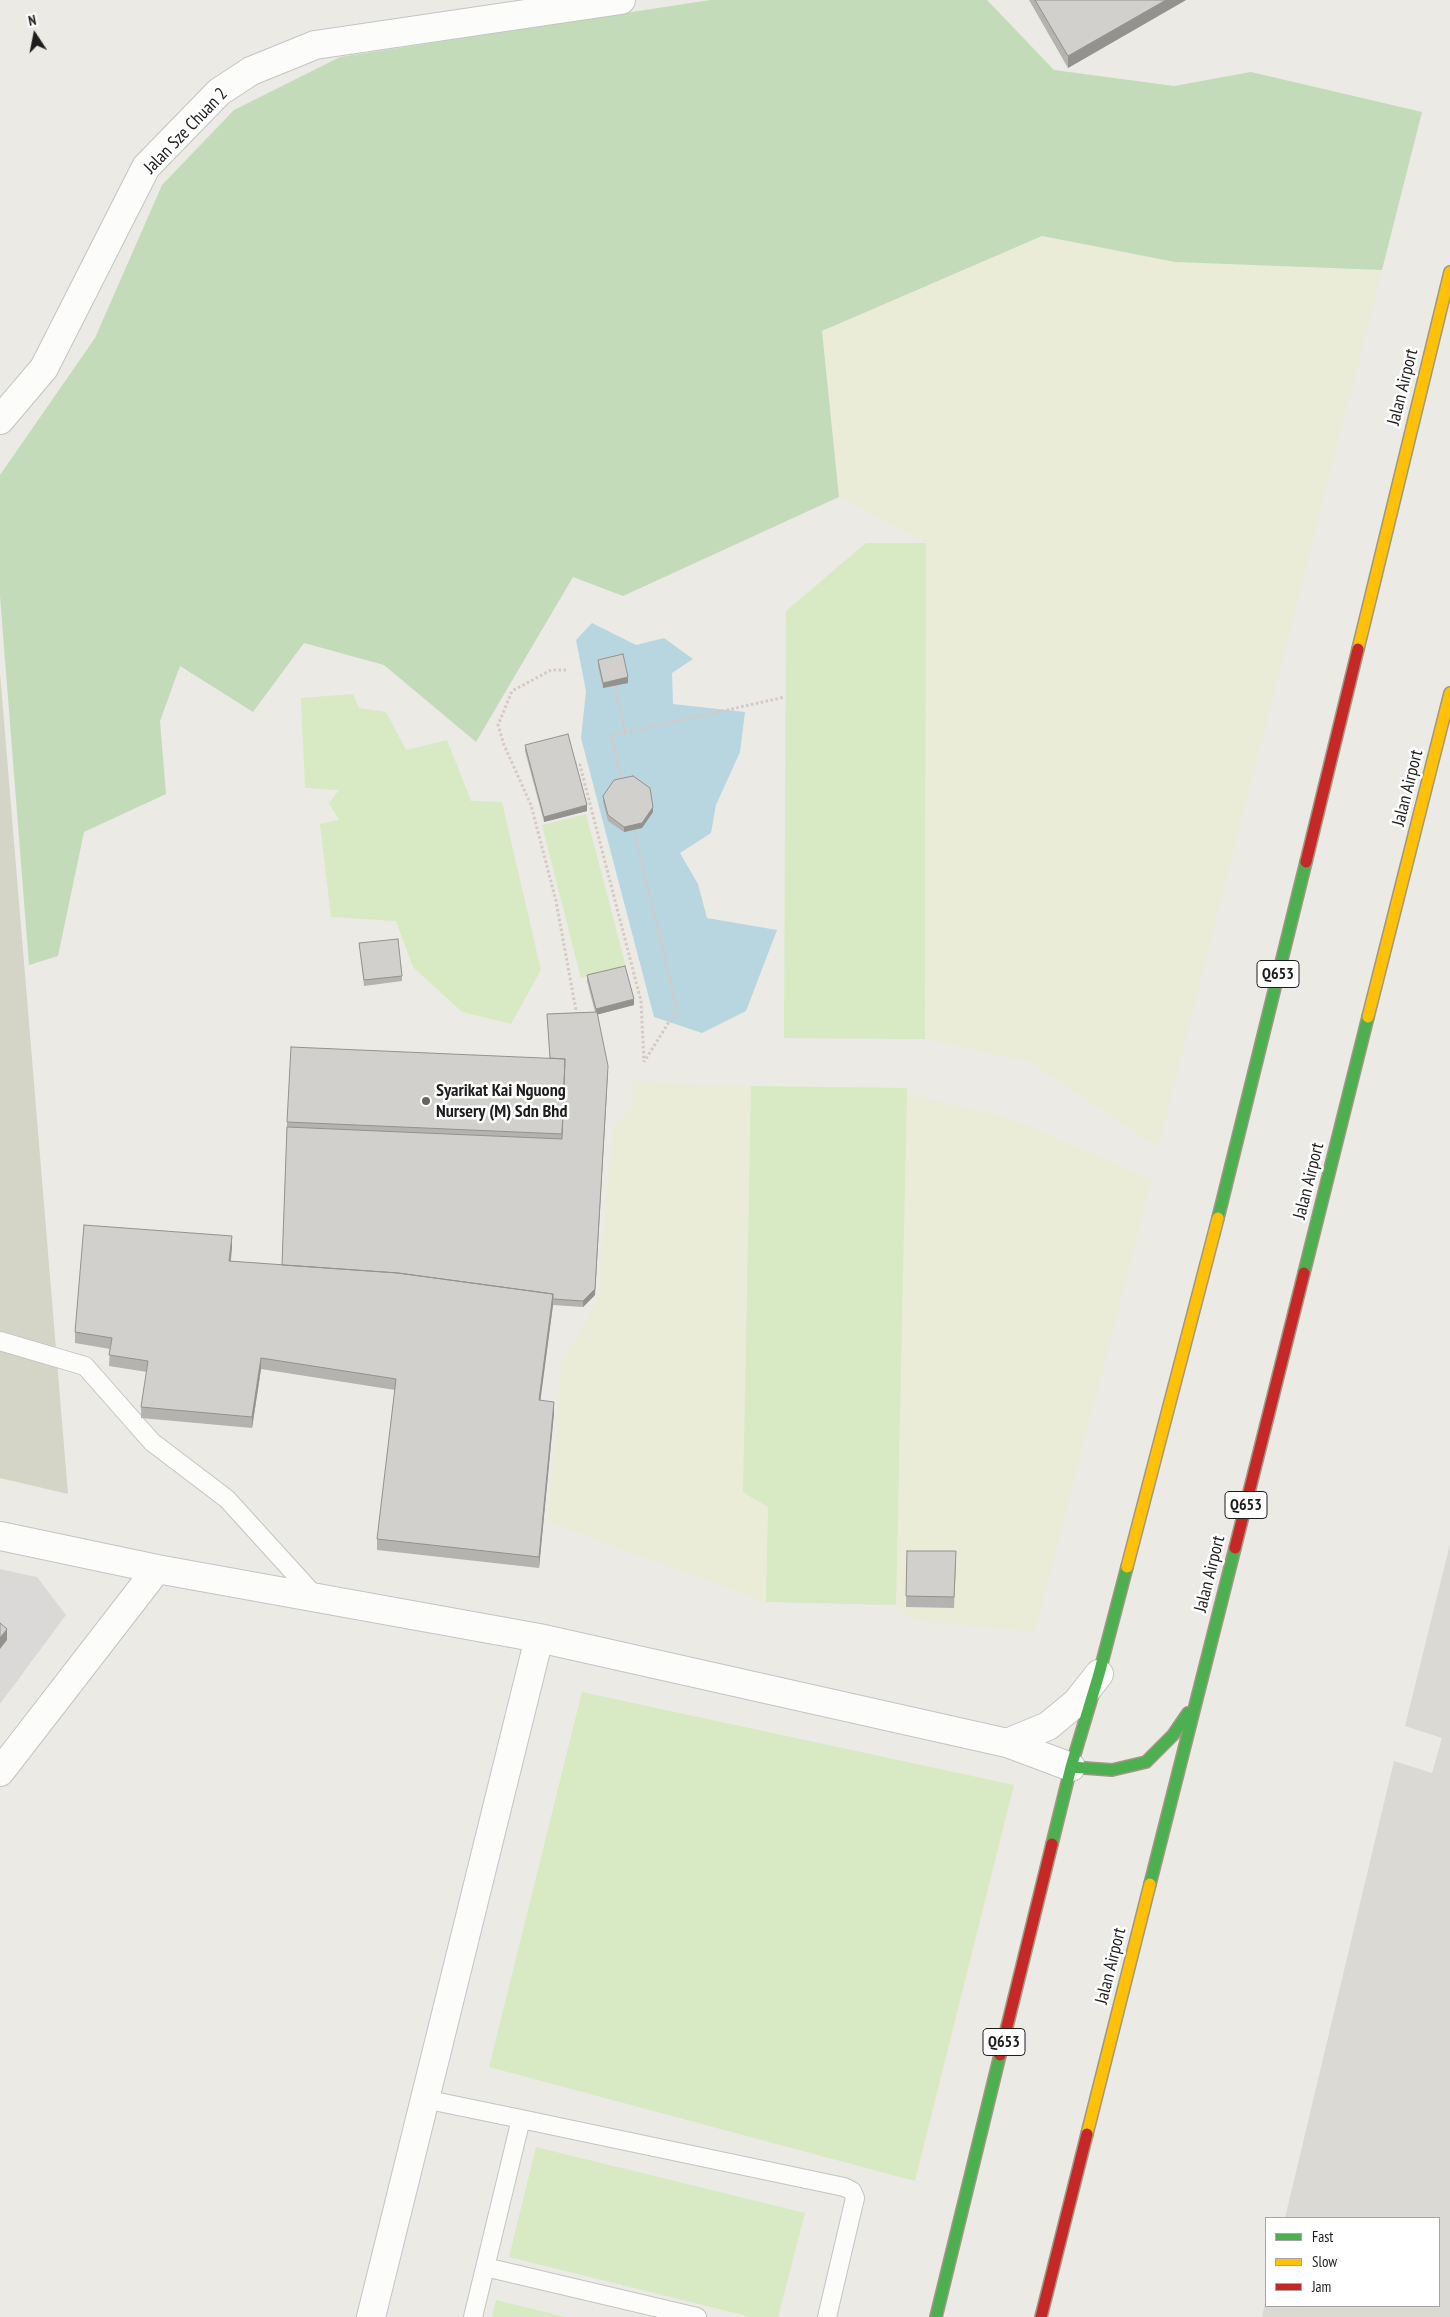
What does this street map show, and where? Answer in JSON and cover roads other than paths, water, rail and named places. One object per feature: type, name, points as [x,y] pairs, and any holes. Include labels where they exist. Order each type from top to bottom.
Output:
[{"type":"main road","name":"Jalan Airport","points":[[1099,1674],[1227,1183],[1450,272]]},
{"type":"main road","name":"Jalan Airport","points":[[1041,2317],[1450,693]]},
{"type":"main road","name":"Q653","points":[[936,2317],[1071,1767],[1099,1674]]},
{"type":"main road","points":[[1071,1767],[1112,1770],[1146,1762],[1173,1735],[1197,1699]]},
{"type":"street","name":"Jalan Sze Chuan 2","points":[[0,420],[44,368],[146,167],[219,92],[252,71],[315,45],[620,0]]},
{"type":"street","points":[[0,1536],[157,1569],[539,1638],[1007,1743],[1071,1767]]},
{"type":"street","points":[[0,1772],[157,1569]]},
{"type":"street","points":[[371,2317],[539,1638]]},
{"type":"street","points":[[1007,1743],[1048,1726],[1077,1702],[1099,1674]]},
{"type":"lane","points":[[0,1341],[85,1366],[152,1442],[227,1498],[316,1598]]},
{"type":"lane","points":[[424,2099],[844,2187],[852,2191],[855,2198],[827,2317]]},
{"type":"lane","points":[[473,2317],[521,2119]]},
{"type":"lane","points":[[485,2267],[634,2310],[696,2317]]},
{"type":"water","points":[[592,623],[636,645],[664,638],[693,659],[672,673],[673,704],[745,712],[740,752],[716,805],[711,833],[680,853],[698,884],[707,918],[777,930],[746,1011],[702,1033],[654,1017],[581,738],[586,691],[576,640]]},
{"type":"place","name":"Syarikat Kai Nguong Nursery (M) Sdn Bhd","points":[[426,1101]]}]
